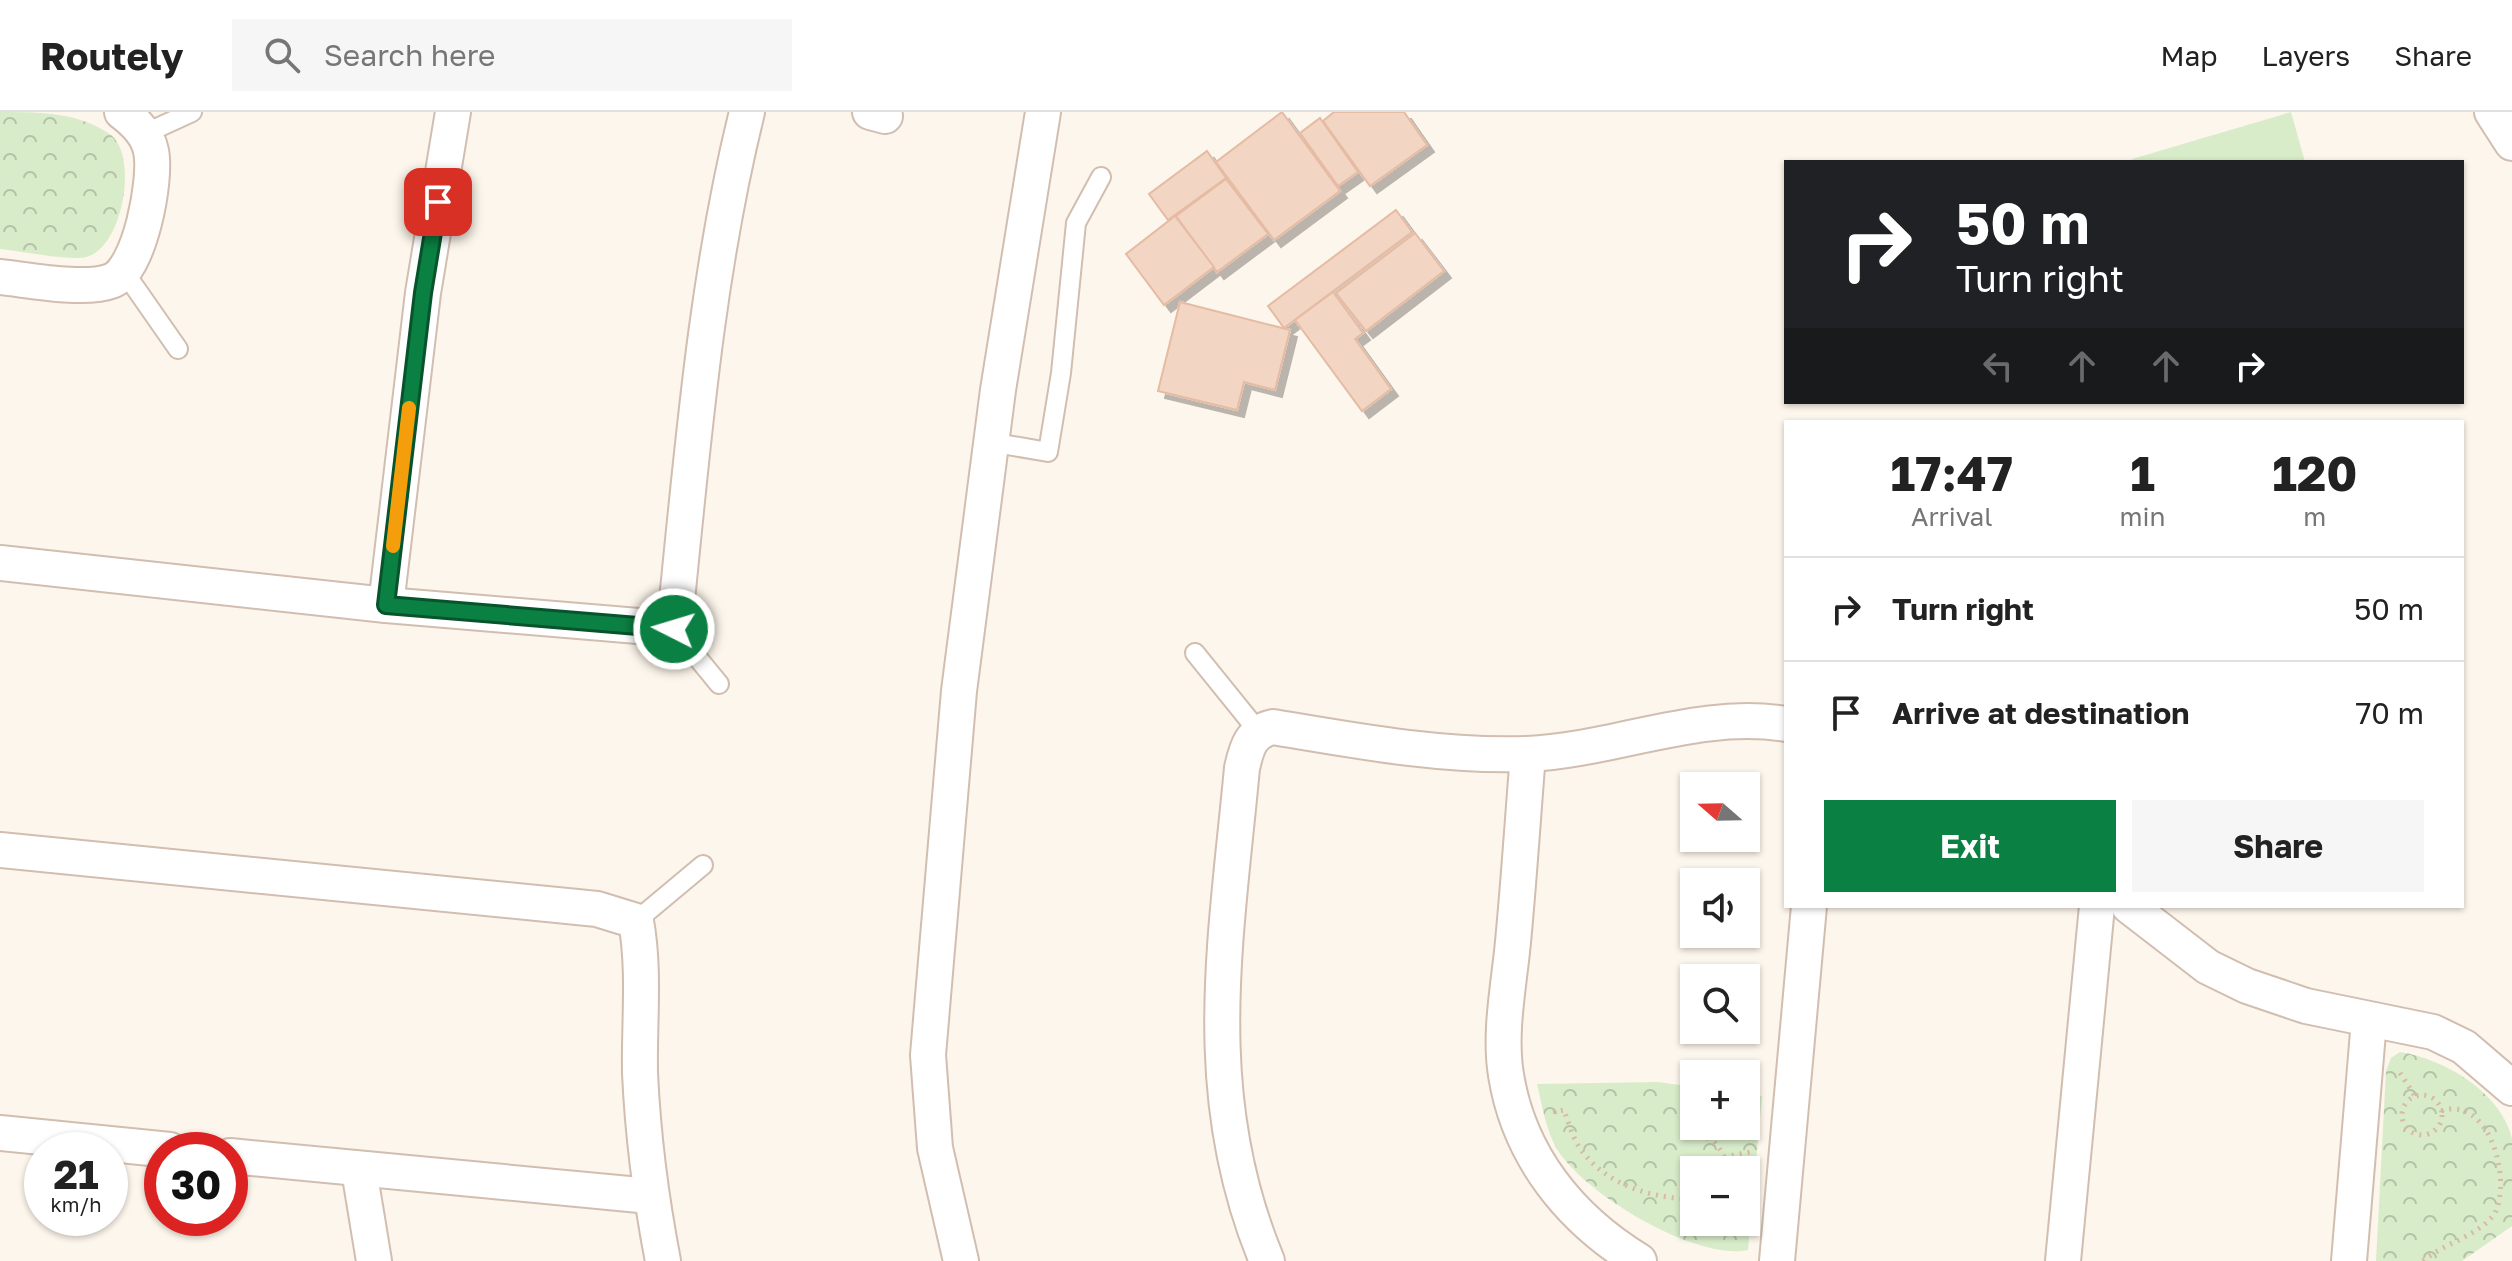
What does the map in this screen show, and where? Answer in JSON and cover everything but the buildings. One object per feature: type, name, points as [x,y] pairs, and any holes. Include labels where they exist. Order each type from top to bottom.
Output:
[{"type":"street","points":[[386,605],[423,293],[453,112]]},
{"type":"street","points":[[0,563],[386,605],[674,629],[701,379],[721,245],[747,112]]},
{"type":"street","points":[[961,1261],[935,1148],[928,1055],[959,691],[990,442],[1043,112]]},
{"type":"street","points":[[2492,112],[2512,143]]},
{"type":"street","points":[[0,277],[95,284],[125,273],[142,231],[152,166],[151,149],[133,123]]},
{"type":"street","points":[[1267,1261],[1241,1185],[1224,1103],[1220,999],[1242,768],[1247,746],[1258,731],[1273,727],[1434,749],[1528,754],[1719,720],[1757,719],[1784,724]]},
{"type":"street","points":[[1528,754],[1505,1018],[1505,1073],[1517,1121],[1539,1166],[1567,1205],[1600,1236],[1639,1261]]},
{"type":"street","points":[[0,850],[597,909],[636,921],[640,944],[640,1074],[650,1196],[663,1261]]},
{"type":"street","points":[[1777,1261],[1809,908]]},
{"type":"street","points":[[2063,1261],[2097,908]]},
{"type":"street","points":[[2132,908],[2208,967],[2247,986],[2306,1006],[2433,1032],[2464,1047],[2512,1088]]},
{"type":"street","points":[[2349,1261],[2369,1020]]},
{"type":"street","points":[[0,1133],[144,1147]]},
{"type":"street","points":[[248,1158],[650,1196]]},
{"type":"street","points":[[359,1170],[374,1261]]},
{"type":"lane","points":[[133,123],[192,112]]},
{"type":"lane","points":[[990,442],[1048,452],[1061,373],[1076,223],[1101,177]]},
{"type":"lane","points":[[125,273],[178,349]]},
{"type":"lane","points":[[674,629],[719,684]]},
{"type":"lane","points":[[1195,653],[1258,731]]},
{"type":"lane","points":[[636,921],[703,865]]},
{"type":"path","points":[[2415,1096],[2429,1096],[2441,1111],[2439,1124],[2423,1134],[2412,1132],[2402,1117],[2405,1104],[2415,1096]]},
{"type":"path","points":[[2423,1261],[2483,1224],[2496,1212],[2502,1192],[2500,1152],[2479,1119],[2453,1107],[2441,1111]]},
{"type":"path","points":[[1517,1121],[1564,1110],[1578,1146],[1607,1174],[1635,1191],[1680,1199]]},
{"type":"green space","points":[[0,112],[44,113],[72,118],[99,127],[111,135],[124,163],[125,182],[117,221],[99,250],[78,258],[0,249]]},
{"type":"green space","points":[[2291,112],[2304,160],[2132,160]]},
{"type":"green space","points":[[2400,1052],[2435,1062],[2468,1080],[2496,1107],[2512,1139],[2512,1226],[2462,1261],[2376,1261],[2386,1071],[2391,1058]]},
{"type":"green space","points":[[1658,1082],[1680,1085],[1680,1140],[1758,1140],[1757,1156],[1680,1156],[1680,1236],[1749,1236],[1748,1250],[1726,1251],[1700,1245],[1672,1235],[1616,1204],[1571,1167],[1553,1142],[1537,1084]]},
{"type":"slow traffic","points":[[393,546],[409,408]]},
{"type":"route","points":[[438,202],[423,293],[386,605],[674,629]]}]
